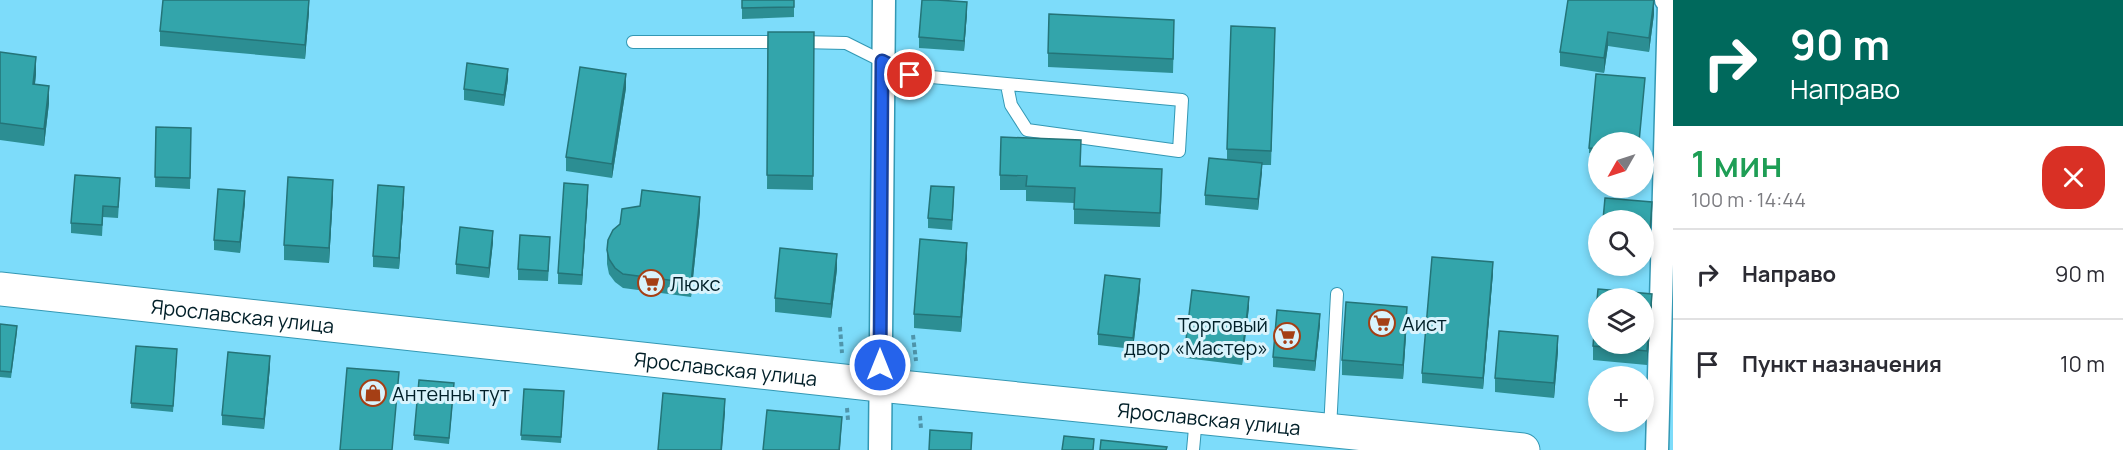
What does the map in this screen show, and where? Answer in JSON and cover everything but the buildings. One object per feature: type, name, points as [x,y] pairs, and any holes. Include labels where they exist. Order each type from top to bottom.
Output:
[{"type":"main road","name":"Ярославская улица","points":[[0,289],[880,385],[1523,450]]},
{"type":"street","points":[[880,450],[884,0]]},
{"type":"street","points":[[1657,450],[1669,3]]},
{"type":"lane","points":[[633,42],[846,43],[910,75],[1182,100],[1179,151],[1027,130],[1011,105],[1007,85]]},
{"type":"lane","points":[[1330,430],[1336,294]]},
{"type":"lane","points":[[1193,450],[1196,416]]},
{"type":"place","name":"Люкс","points":[[651,283]]},
{"type":"place","name":"Аист","points":[[1382,323]]},
{"type":"place","name":"Торговый двор «Мастер»","points":[[1287,336]]},
{"type":"place","name":"Антенны тут","points":[[373,393]]},
{"type":"route","points":[[880,365],[882,61],[910,75]]}]
